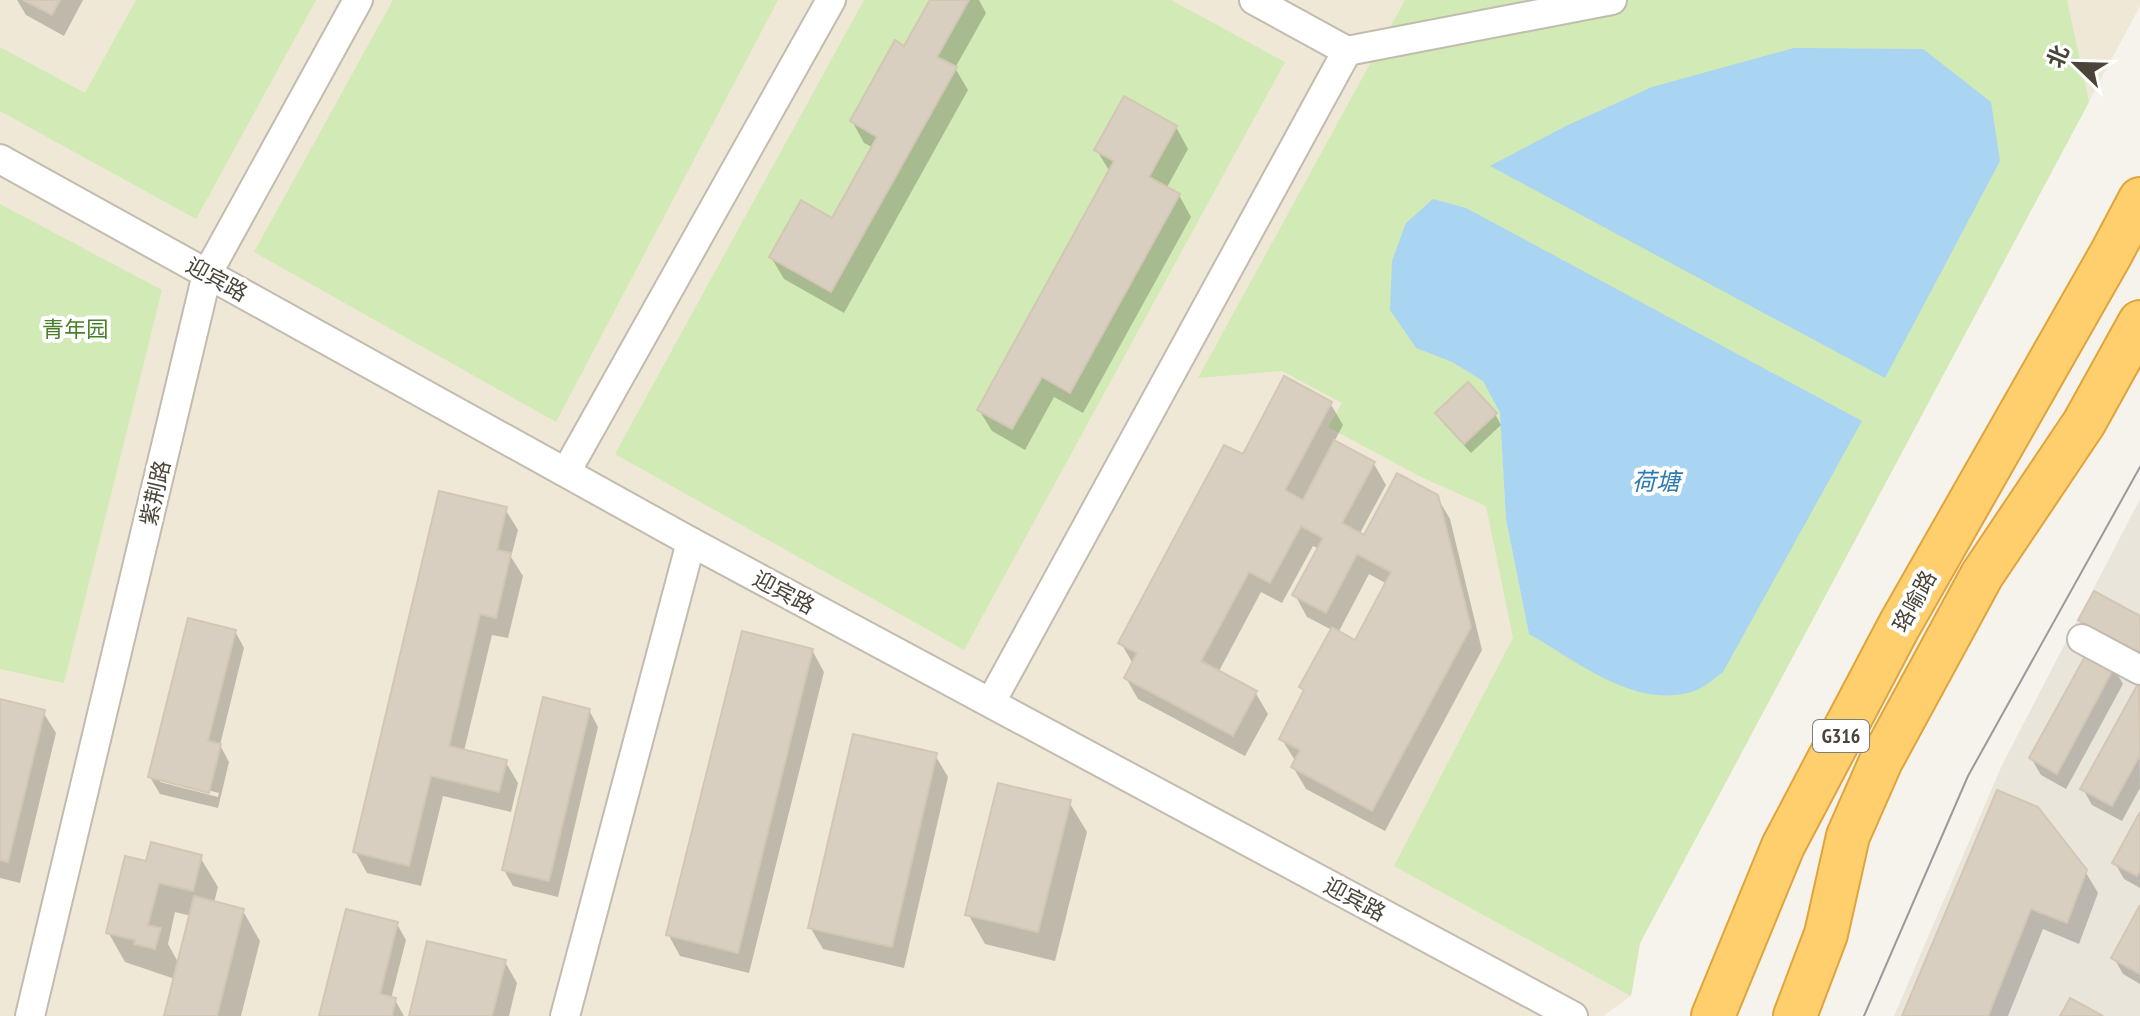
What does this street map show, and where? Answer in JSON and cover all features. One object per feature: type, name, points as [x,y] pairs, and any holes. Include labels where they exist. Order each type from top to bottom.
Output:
[{"type":"highway","name":"珞喻路","points":[[1713,1016],[1783,846],[1899,626],[2140,199]]},
{"type":"highway","name":"珞喻路","points":[[1795,1016],[1826,934],[1848,836],[1881,761],[1982,575],[2084,423],[2140,322]]},
{"type":"street","name":"紫荆路","points":[[30,1016],[207,274],[358,0]]},
{"type":"street","points":[[566,472],[831,0]]},
{"type":"street","points":[[1254,0],[1347,51],[1612,0]]},
{"type":"street","points":[[991,702],[1347,51]]},
{"type":"street","name":"迎宾路","points":[[0,159],[691,542],[1573,1016]]},
{"type":"street","points":[[565,1016],[691,542]]},
{"type":"street","points":[[2082,639],[2140,670]]},
{"type":"shaded area","points":[[0,0],[2140,0],[2140,6],[1640,943],[1631,996],[1603,1016],[0,1016]]},
{"type":"shaded area","points":[[2140,499],[2140,1016],[1894,1016],[2002,765]]},
{"type":"green space","points":[[136,0],[316,0],[196,219],[0,111],[0,47],[85,93]]},
{"type":"green space","points":[[393,0],[778,0],[556,422],[254,252]]},
{"type":"green space","points":[[864,0],[1171,0],[1285,62],[964,650],[615,454]]},
{"type":"green space","points":[[1405,0],[2067,0],[2089,102],[1640,943],[1631,996],[1394,866],[1513,638],[1486,506],[1421,477],[1328,427],[1342,403],[1282,371],[1198,378]],"holes":[[[1416,348],[1862,421],[1529,634],[1506,519],[1500,413],[1483,381],[1452,362]]]},
{"type":"green space","name":"青年园","points":[[0,204],[162,290],[64,683],[0,669]]},
{"type":"water","points":[[1794,48],[1923,49],[1991,102],[2000,161],[1885,378],[1490,166],[1566,126],[1652,87]]},
{"type":"water","name":"荷塘","points":[[1433,199],[1466,208],[1862,421],[1723,672],[1697,690],[1675,695],[1631,689],[1588,670],[1529,634],[1506,519],[1500,413],[1483,381],[1452,362],[1416,348],[1390,310],[1392,261],[1406,223]]},
{"type":"building","points":[[23,0],[60,0],[52,15]]},
{"type":"building","points":[[930,0],[969,0],[937,57],[957,67],[831,292],[769,257],[801,200],[832,218],[877,137],[850,121],[895,40],[904,46]]},
{"type":"building","points":[[1124,96],[1177,126],[1149,177],[1180,194],[1070,393],[1042,377],[1012,429],[977,410],[1114,161],[1094,150]]},
{"type":"building","points":[[1284,376],[1332,402],[1285,490],[1303,500],[1334,440],[1375,462],[1342,523],[1364,535],[1397,473],[1438,495],[1471,627],[1372,811],[1291,767],[1300,750],[1279,739],[1304,690],[1299,687],[1332,627],[1355,640],[1391,572],[1357,554],[1326,613],[1292,595],[1323,538],[1301,526],[1270,583],[1249,572],[1201,661],[1257,691],[1233,736],[1124,678],[1137,653],[1118,643],[1224,445],[1243,454]]},
{"type":"building","points":[[1468,382],[1497,413],[1464,444],[1435,413]]},
{"type":"building","points":[[439,491],[507,507],[497,550],[511,553],[496,618],[480,614],[449,746],[507,760],[499,792],[431,776],[409,866],[353,852]]},
{"type":"building","points":[[2094,591],[2140,616],[2140,654],[2078,620]]},
{"type":"building","points":[[188,618],[236,630],[208,741],[221,744],[209,793],[148,777]]},
{"type":"building","points":[[742,631],[813,649],[738,953],[666,935]]},
{"type":"building","points":[[2088,651],[2115,666],[2057,774],[2029,758]]},
{"type":"building","points":[[2139,682],[2140,755],[2112,806],[2080,789]]},
{"type":"building","points":[[543,697],[590,709],[549,881],[502,870]]},
{"type":"building","points":[[0,699],[45,710],[8,862],[0,860]]},
{"type":"building","points":[[853,734],[937,753],[892,947],[808,928]]},
{"type":"building","points":[[998,783],[1071,800],[1038,932],[965,915]]},
{"type":"building","points":[[1997,790],[2038,807],[2087,870],[2067,923],[2031,909],[1988,1016],[1902,1016]]},
{"type":"building","points":[[2140,812],[2140,871],[2137,876],[2112,863]]},
{"type":"building","points":[[151,842],[202,855],[193,891],[159,883],[148,925],[161,928],[155,949],[106,933],[125,856],[146,861]]},
{"type":"building","points":[[194,896],[244,909],[217,1016],[164,1016]]},
{"type":"building","points":[[2140,905],[2140,974],[2111,958]]},
{"type":"building","points":[[346,909],[398,922],[380,994],[396,998],[392,1016],[319,1016]]},
{"type":"building","points":[[427,941],[506,960],[492,1016],[409,1016]]},
{"type":"building","points":[[2070,998],[2103,1016],[2060,1016]]},
{"type":"tram line","points":[[1864,1016],[1968,776],[2140,467]]}]
